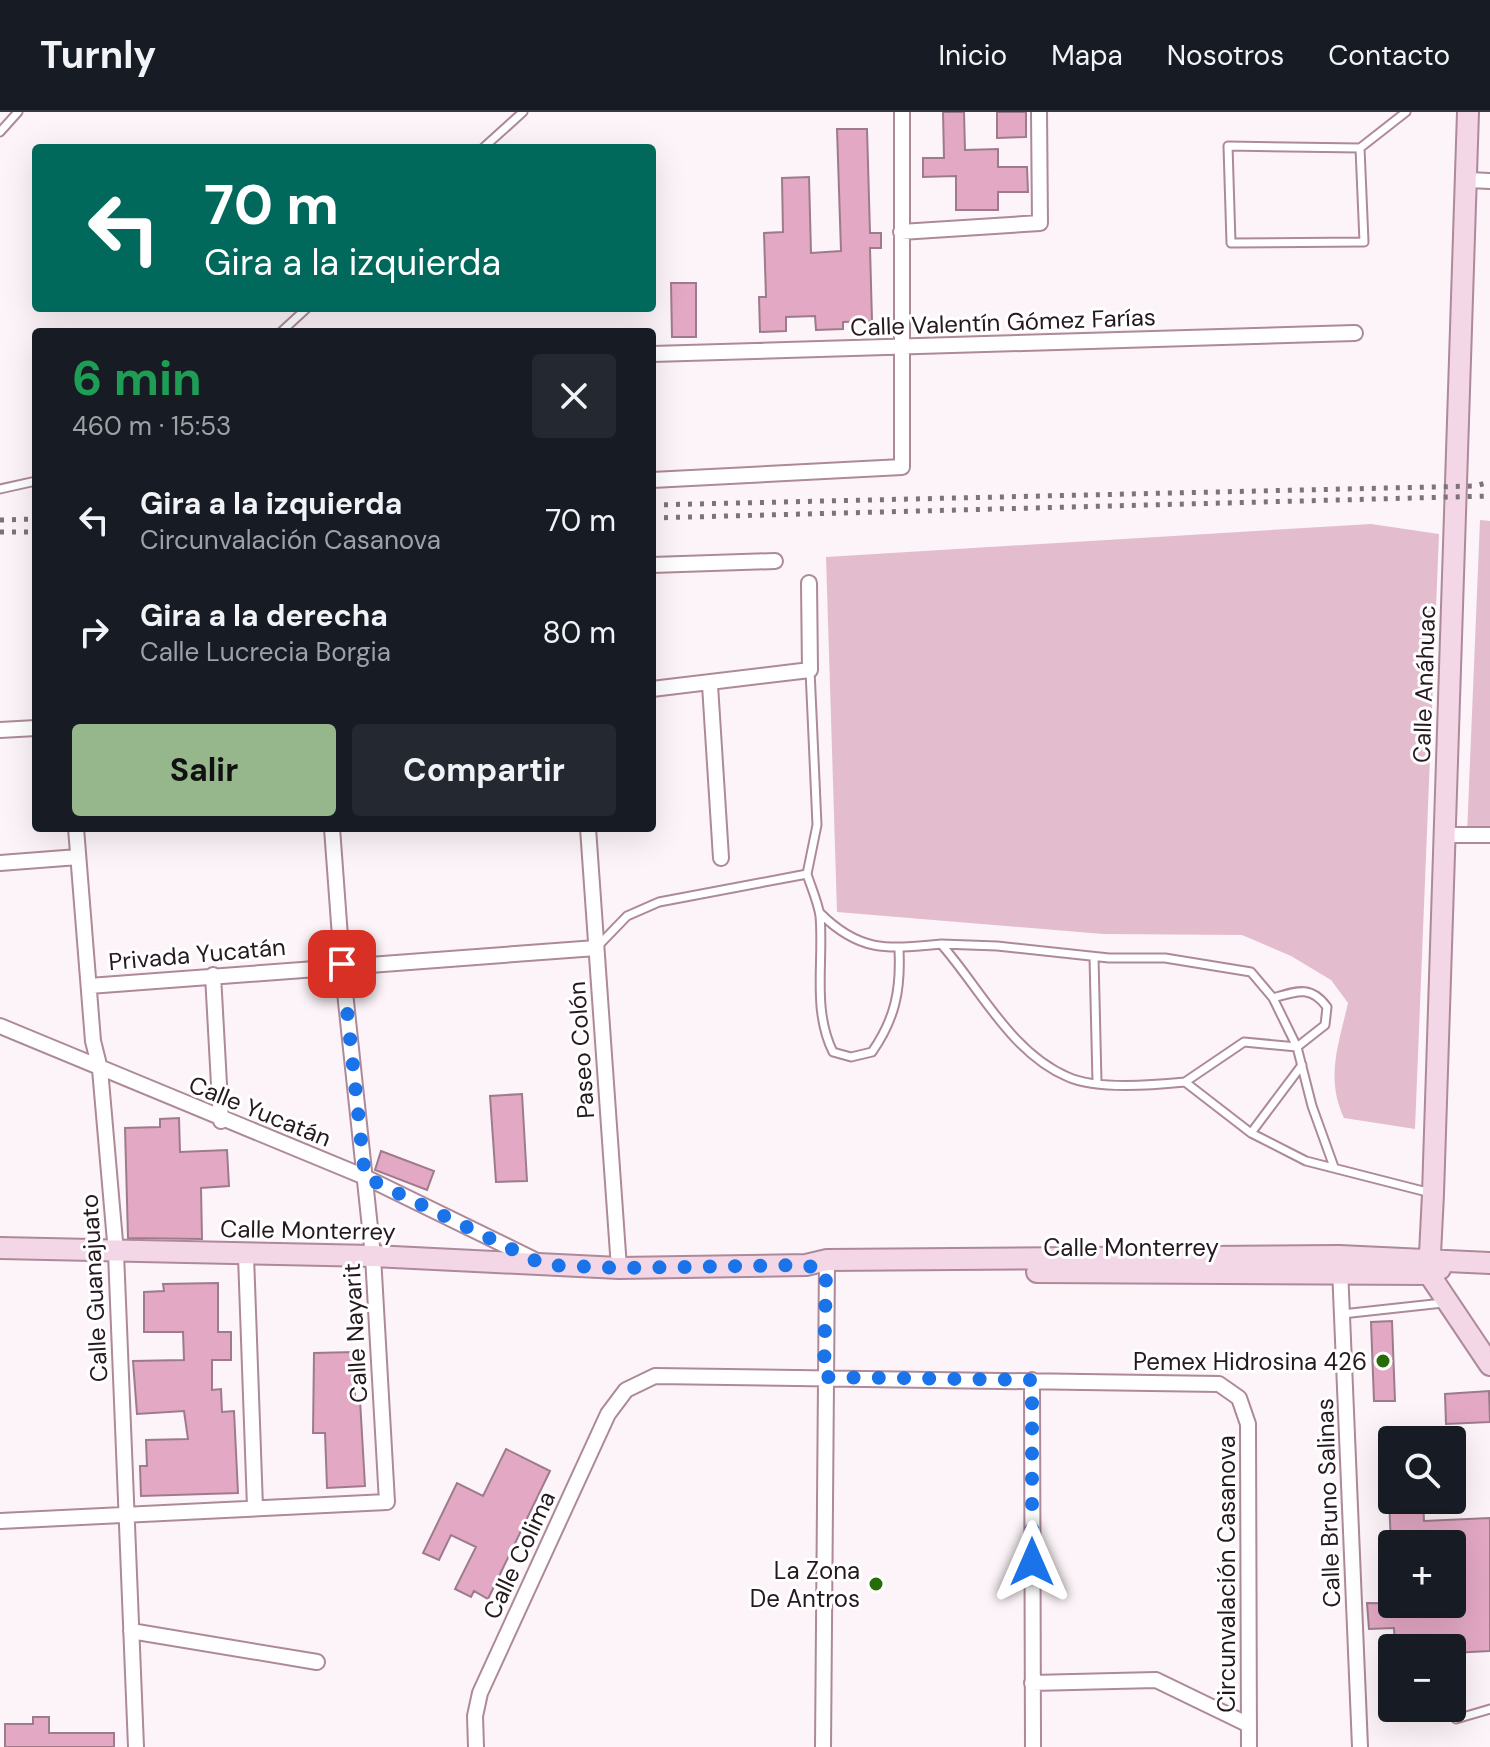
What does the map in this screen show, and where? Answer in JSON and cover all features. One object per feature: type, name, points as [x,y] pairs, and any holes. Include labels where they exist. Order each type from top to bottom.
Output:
[{"type":"street","points":[[656,480],[902,467],[902,112]]},
{"type":"street","points":[[901,232],[1040,223],[1039,112]]},
{"type":"street","name":"Calle Anáhuac","points":[[1428,1266],[1433,1194],[1468,112]]},
{"type":"street","points":[[1468,180],[1490,181]]},
{"type":"street","name":"Calle Valentín Gómez Farías","points":[[656,354],[1355,333]]},
{"type":"street","points":[[656,565],[775,561]]},
{"type":"street","points":[[656,689],[710,685],[810,670],[809,583]]},
{"type":"street","points":[[710,685],[721,858]]},
{"type":"street","points":[[0,730],[32,728]]},
{"type":"street","name":"Calle Guanajuato","points":[[76,832],[93,1041],[100,1069],[116,1253],[136,1747]]},
{"type":"street","name":"Calle Nayarit","points":[[255,1507],[387,1502],[373,1256],[342,964],[332,832]]},
{"type":"street","name":"Paseo Colón","points":[[588,832],[619,1268]]},
{"type":"street","points":[[1444,835],[1490,835]]},
{"type":"street","points":[[0,863],[78,857]]},
{"type":"street","name":"Privada Yucatán","points":[[89,986],[342,964],[596,948]]},
{"type":"street","points":[[213,975],[221,1121]]},
{"type":"street","name":"Calle Yucatán","points":[[0,1026],[221,1121],[365,1177],[544,1265]]},
{"type":"street","name":"Calle Monterrey","points":[[0,1248],[246,1256],[373,1256],[619,1268],[806,1265],[1428,1266],[1455,1262],[1490,1263]]},
{"type":"street","points":[[0,1521],[255,1507],[246,1256]]},
{"type":"street","name":"Calle Bruno Salinas","points":[[1340,1265],[1360,1747]]},
{"type":"street","points":[[823,1747],[826,1266]]},
{"type":"street","points":[[1428,1266],[1490,1365]]},
{"type":"street","name":"Circunvalación Casanova","points":[[626,1390],[655,1376],[1219,1384],[1239,1398],[1248,1424],[1249,1747]]},
{"type":"street","points":[[1032,1380],[1033,1747]]},
{"type":"street","name":"Calle Colima","points":[[476,1747],[475,1716],[480,1693],[608,1414],[626,1390]]},
{"type":"street","points":[[131,1631],[317,1662]]},
{"type":"street","points":[[1032,1683],[1156,1680],[1249,1725]]},
{"type":"lane","points":[[0,132],[18,112]]},
{"type":"lane","points":[[487,144],[523,112]]},
{"type":"lane","points":[[1360,148],[1364,242],[1231,243],[1228,146],[1360,148],[1406,112]]},
{"type":"lane","points":[[285,328],[303,312]]},
{"type":"lane","points":[[0,489],[32,482]]},
{"type":"lane","points":[[810,670],[817,825],[807,874],[820,913],[820,1004],[824,1034],[833,1052],[851,1057],[872,1052],[889,1028],[901,986],[899,950]]},
{"type":"lane","points":[[596,948],[627,916],[659,902],[705,890],[807,874]]},
{"type":"lane","points":[[820,913],[839,932],[864,943],[899,950],[941,944],[997,946],[1094,957],[1165,958],[1251,972],[1273,998],[1297,1047],[1334,1167]]},
{"type":"lane","points":[[941,944],[1001,1022],[1030,1051],[1069,1078],[1136,1087],[1185,1082],[1244,1042],[1297,1047],[1325,1025],[1327,1007],[1318,994],[1302,989],[1273,998]]},
{"type":"lane","points":[[1094,957],[1097,1082]]},
{"type":"lane","points":[[1251,1133],[1302,1065]]},
{"type":"lane","points":[[1185,1082],[1251,1133],[1306,1161],[1433,1194]]},
{"type":"lane","points":[[1342,1314],[1449,1303]]},
{"type":"lane","points":[[1466,1716],[1490,1709]]},
{"type":"shaded area","points":[[1480,520],[1490,521],[1490,834],[1467,834]]},
{"type":"shaded area","points":[[1371,524],[1439,534],[1415,1129],[1344,1118],[1335,1089],[1335,1075],[1348,1003],[1331,980],[1291,956],[1242,935],[1103,934],[837,912],[826,557]]},
{"type":"building","points":[[943,112],[964,112],[965,150],[998,149],[998,167],[1027,167],[1028,192],[998,192],[998,210],[956,210],[956,176],[923,177],[923,158],[944,158]]},
{"type":"building","points":[[997,112],[1026,112],[1026,137],[997,138]]},
{"type":"building","points":[[837,129],[867,129],[870,233],[881,233],[881,248],[870,248],[872,321],[843,322],[843,329],[816,330],[815,316],[786,317],[786,331],[760,332],[759,297],[766,297],[764,233],[783,232],[782,178],[809,177],[811,253],[841,251]]},
{"type":"building","points":[[671,283],[696,283],[696,337],[672,337]]},
{"type":"building","points":[[522,1094],[527,1181],[496,1182],[490,1096]]},
{"type":"building","points":[[179,1118],[180,1152],[227,1150],[229,1186],[201,1188],[202,1239],[128,1238],[125,1128],[160,1127],[160,1119]]},
{"type":"building","points":[[381,1151],[434,1171],[427,1190],[375,1170]]},
{"type":"building","points":[[218,1283],[218,1332],[231,1332],[231,1360],[212,1360],[212,1390],[221,1389],[222,1412],[234,1411],[238,1493],[141,1496],[140,1466],[147,1466],[146,1440],[188,1439],[184,1411],[137,1414],[133,1361],[184,1360],[183,1332],[144,1332],[144,1292],[164,1291],[163,1284]]},
{"type":"building","name":"Pemex Hidrosina 426","points":[[1392,1321],[1395,1401],[1374,1401],[1371,1322]]},
{"type":"building","points":[[354,1352],[355,1400],[360,1400],[365,1486],[327,1488],[325,1433],[313,1433],[314,1353]]},
{"type":"building","points":[[1489,1391],[1490,1422],[1446,1424],[1445,1394]]},
{"type":"building","points":[[506,1449],[550,1471],[488,1599],[474,1591],[471,1597],[455,1589],[476,1547],[451,1535],[439,1560],[423,1553],[457,1483],[483,1496]]},
{"type":"building","points":[[1390,1514],[1424,1514],[1424,1521],[1490,1518],[1490,1651],[1466,1652],[1466,1634],[1394,1634],[1394,1628],[1369,1629],[1367,1603],[1378,1603],[1378,1618],[1466,1618],[1466,1530],[1390,1530]]},
{"type":"building","points":[[33,1717],[49,1717],[49,1733],[114,1733],[114,1747],[5,1747],[5,1724],[33,1724]]},
{"type":"railway","points":[[656,505],[1475,486],[1490,482]]},
{"type":"railway","points":[[656,518],[1490,496]]},
{"type":"railway","points":[[0,520],[32,519]]},
{"type":"railway","points":[[0,532],[32,532]]},
{"type":"place","name":"Pemex Hidrosina 426","points":[[1383,1361]]},
{"type":"place","name":"La Zona De Antros","points":[[876,1584]]},
{"type":"route","points":[[342,964],[365,1177],[544,1265],[619,1268],[806,1265],[826,1272],[824,1377],[1032,1380],[1032,1562]]}]
